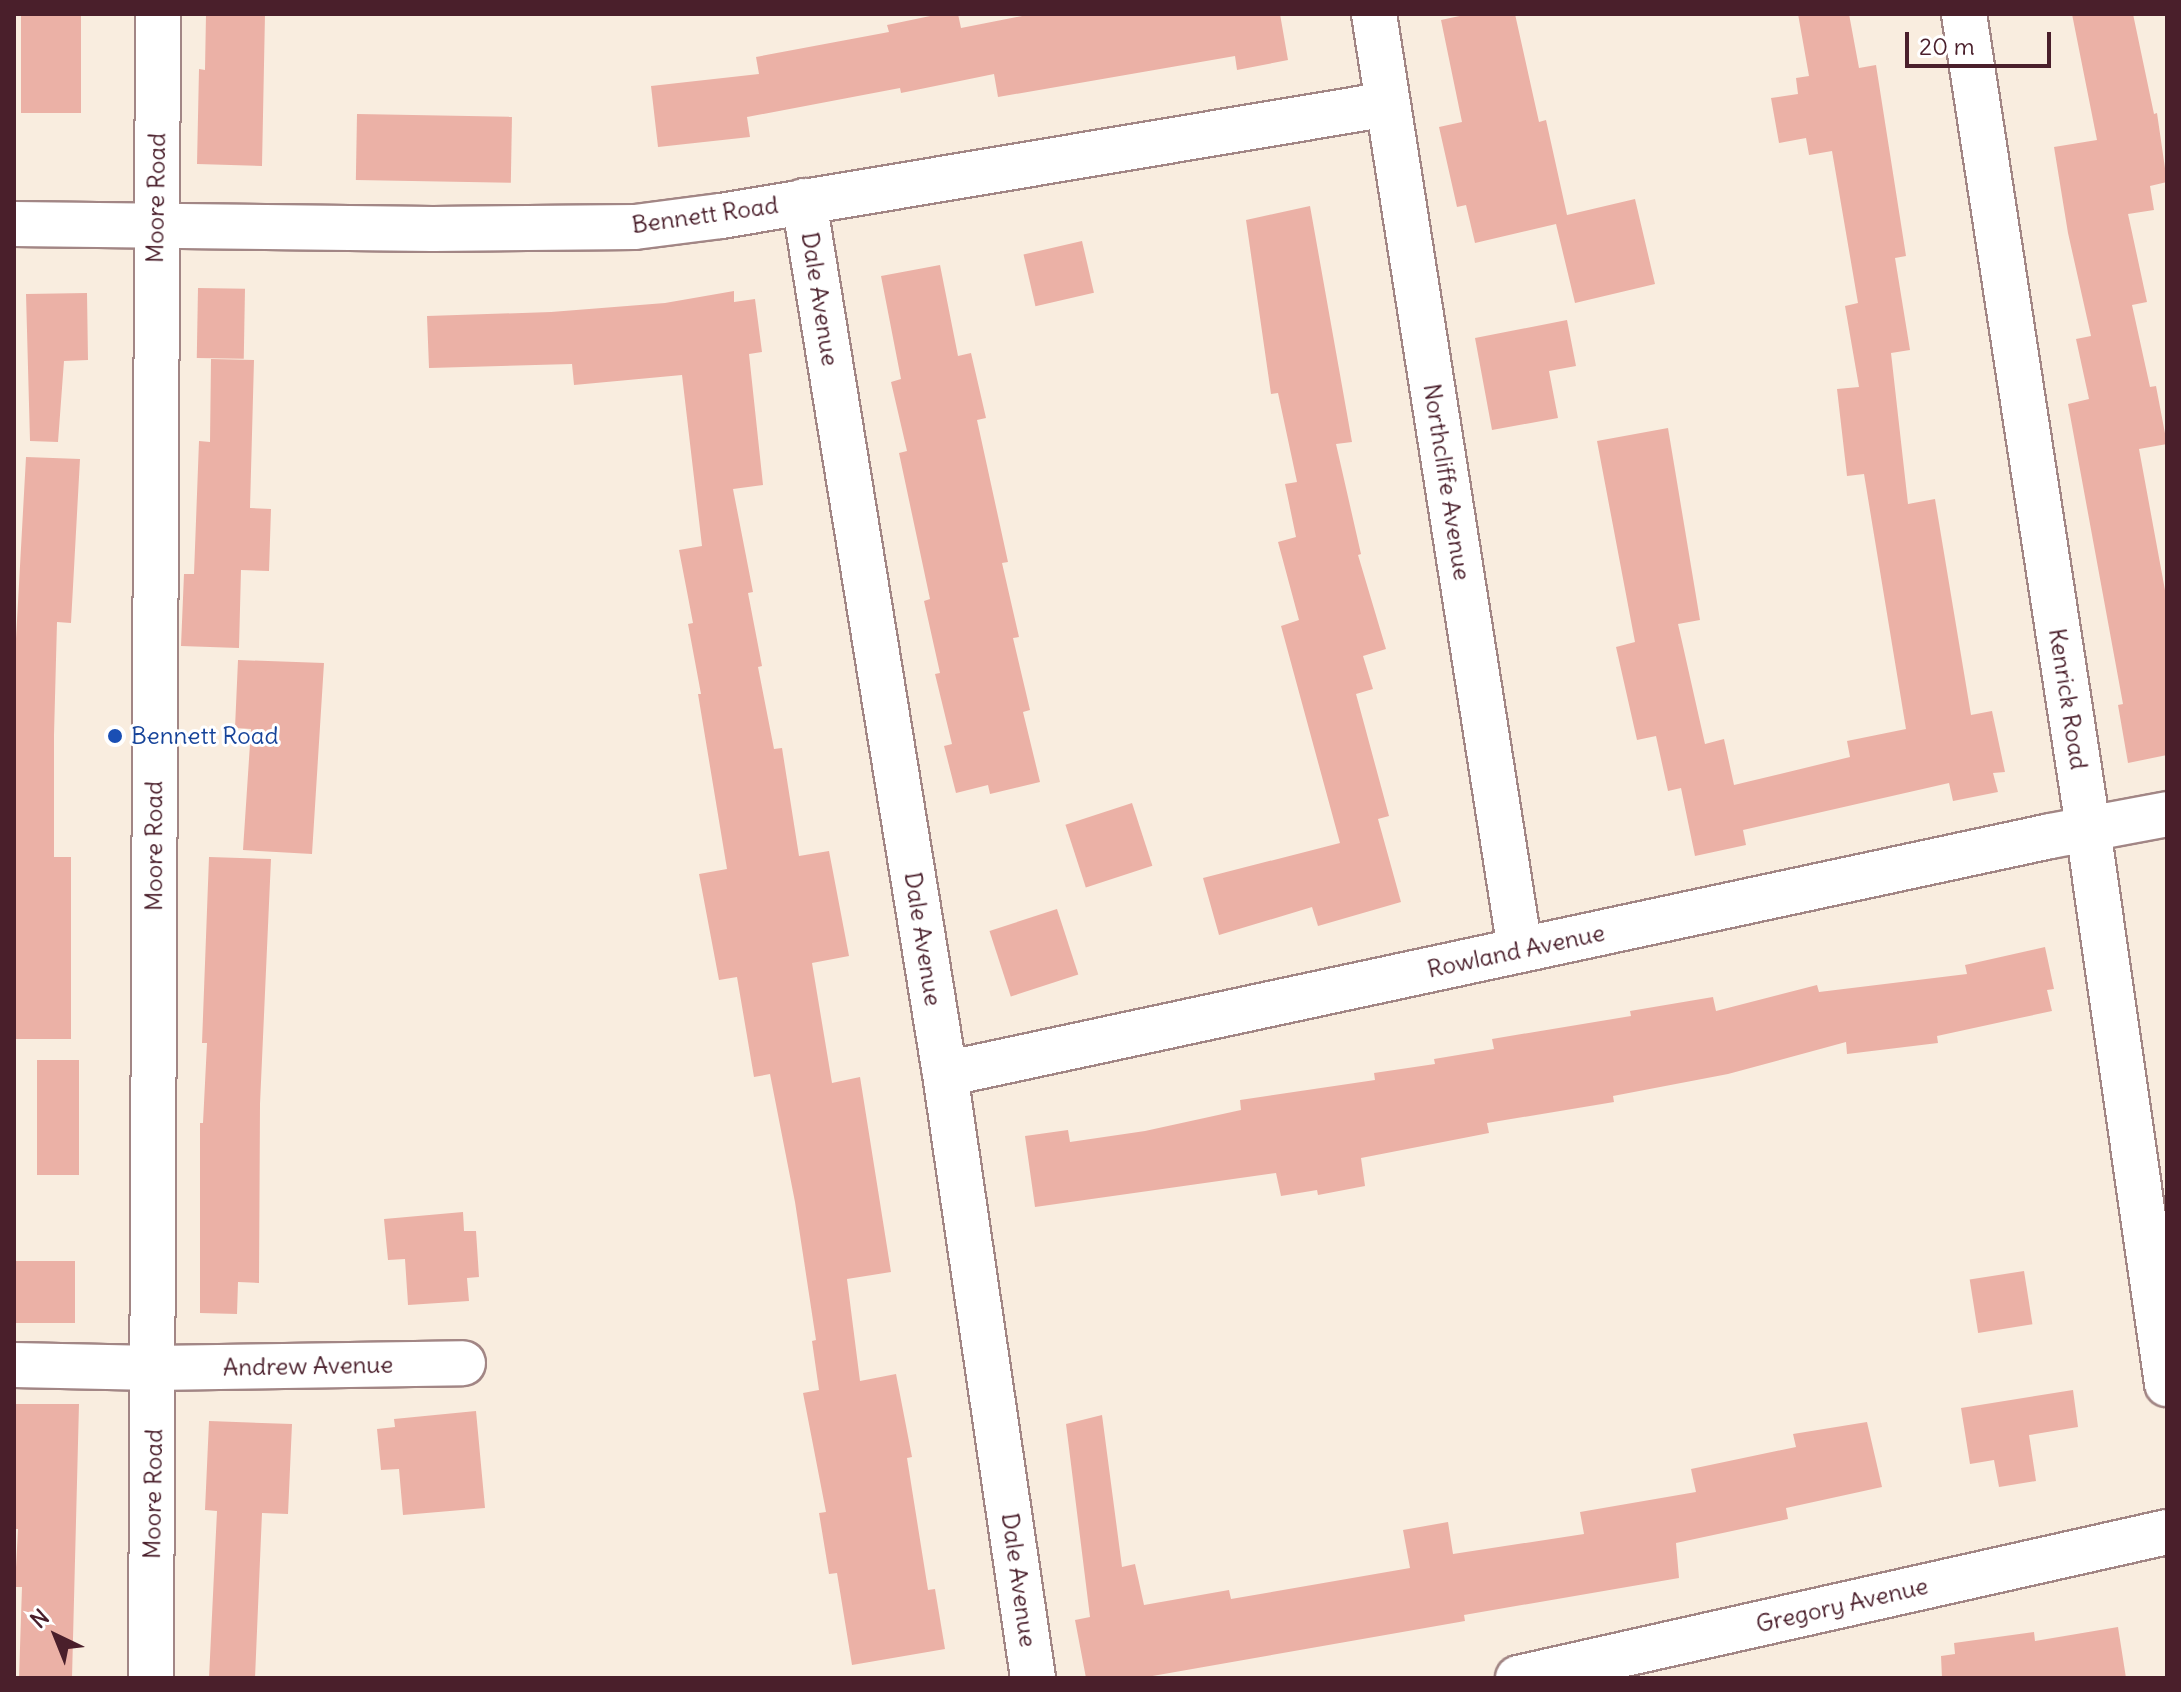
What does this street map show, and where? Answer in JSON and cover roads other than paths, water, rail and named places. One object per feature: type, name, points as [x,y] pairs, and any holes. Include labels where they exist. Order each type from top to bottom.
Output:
[{"type":"street","name":"Moore Road","points":[[151,1678],[158,14]]},
{"type":"street","name":"Northcliffe Avenue","points":[[1374,14],[1520,950]]},
{"type":"street","name":"Kenrick Road","points":[[1964,14],[2088,829],[2167,1384]]},
{"type":"street","name":"Bennett Road","points":[[14,224],[635,227],[1388,104]]},
{"type":"street","name":"Dale Avenue","points":[[804,201],[945,1074],[1033,1678]]},
{"type":"street","name":"Rowland Avenue","points":[[945,1074],[2167,814]]},
{"type":"street","name":"Andrew Avenue","points":[[14,1365],[154,1368],[463,1363]]},
{"type":"street","name":"Gregory Avenue","points":[[1518,1678],[2167,1532]]},
{"type":"place","name":"Bennett Road","points":[[115,736]]}]
